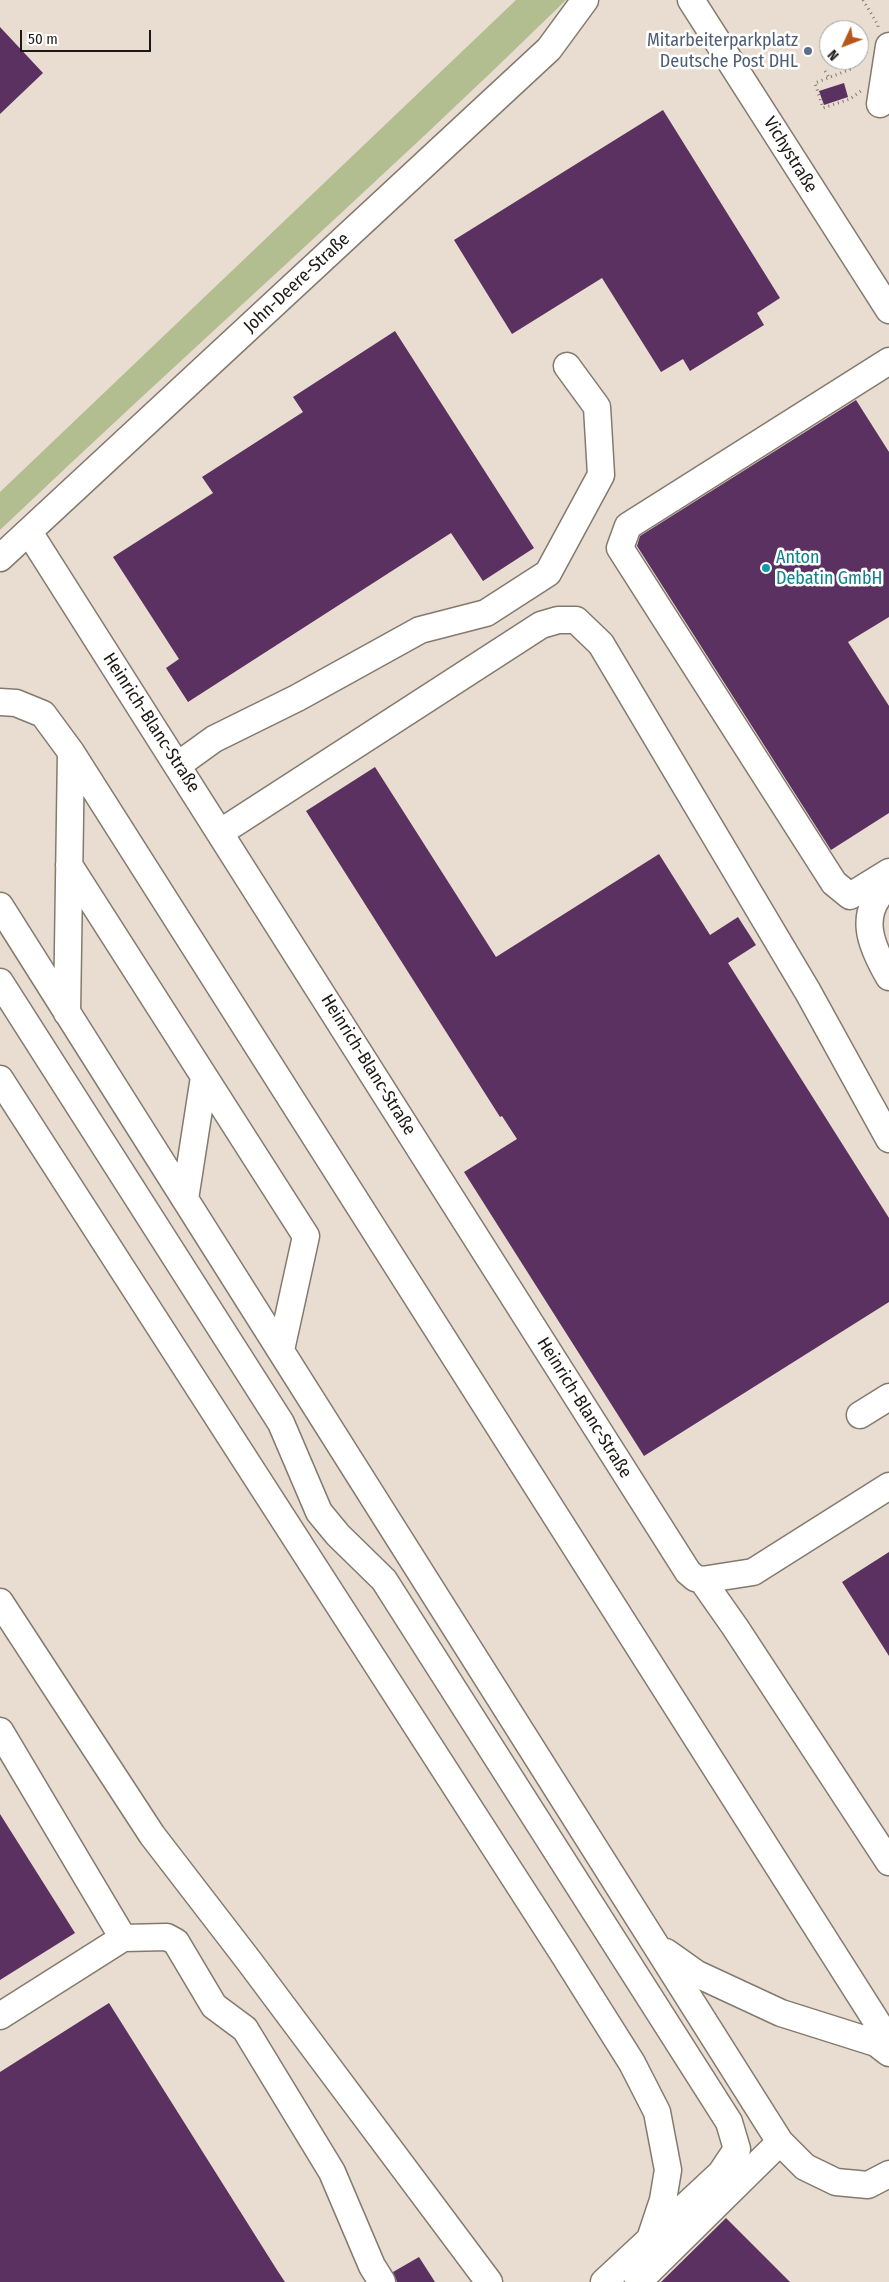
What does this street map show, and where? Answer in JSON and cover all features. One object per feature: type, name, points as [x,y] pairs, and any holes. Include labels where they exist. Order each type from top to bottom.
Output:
[{"type":"street","name":"John-Deere-Straße","points":[[0,558],[549,49],[585,0]]},
{"type":"street","name":"Vichystraße","points":[[692,0],[889,310]]},
{"type":"street","points":[[880,102],[883,40]]},
{"type":"street","points":[[889,361],[628,526],[620,548],[834,883],[850,896],[889,872]]},
{"type":"street","points":[[178,765],[214,739],[297,698],[420,630],[486,613],[548,573],[601,475],[597,407],[567,366]]},
{"type":"street","name":"Heinrich-Blanc-Straße","points":[[29,532],[221,832],[680,1561],[695,1578],[710,1578],[735,1627],[889,1862]]},
{"type":"street","points":[[221,832],[542,625],[558,620],[576,620],[602,644],[808,992],[889,1139]]},
{"type":"street","points":[[0,702],[16,703],[43,714],[71,752],[889,2041]]},
{"type":"street","points":[[67,1013],[71,752]]},
{"type":"street","points":[[70,865],[306,1236],[281,1350]]},
{"type":"street","points":[[889,885],[880,892],[872,907],[868,928],[875,953],[889,977]]},
{"type":"street","points":[[0,906],[780,2142],[805,2167],[836,2182],[868,2185],[889,2174]]},
{"type":"street","points":[[0,982],[281,1422],[318,1512],[338,1535],[384,1580],[729,2122],[737,2149],[721,2173],[604,2282]]},
{"type":"street","points":[[185,1199],[204,1077]]},
{"type":"street","points":[[0,1079],[632,2063],[657,2112],[668,2170],[663,2200],[650,2239]]},
{"type":"street","points":[[860,1415],[889,1397]]},
{"type":"street","points":[[710,1578],[753,1572],[889,1486]]},
{"type":"street","points":[[0,1602],[152,1835],[249,1961],[489,2282]]},
{"type":"street","points":[[0,1731],[123,1938]]},
{"type":"street","points":[[0,2016],[123,1938],[167,1937],[176,1942],[214,2006],[245,2029],[332,2172],[377,2274]]},
{"type":"street","points":[[656,1944],[697,1974],[781,2013],[876,2043],[889,2053]]},
{"type":"street","points":[[638,2282],[780,2142]]},
{"type":"path","points":[[863,0],[878,25],[883,40]]},
{"type":"path","points":[[849,70],[830,79],[815,83],[823,108],[850,99],[880,102]]},
{"type":"path","points":[[825,71],[830,79]]},
{"type":"green space","points":[[516,0],[566,0],[426,134],[0,530],[0,492]]},
{"type":"building","points":[[0,27],[43,73],[0,114]]},
{"type":"building","points":[[844,83],[848,97],[824,105],[819,91]]},
{"type":"building","points":[[663,110],[780,298],[757,313],[764,325],[690,371],[683,359],[661,372],[602,278],[512,334],[454,240]]},
{"type":"building","points":[[395,331],[534,548],[483,581],[451,533],[188,702],[166,668],[179,659],[113,557],[213,493],[202,477],[303,412],[293,397]]},
{"type":"building","name":"Anton Debatin GmbH","points":[[856,400],[889,452],[889,617],[848,642],[889,706],[889,813],[831,850],[637,546],[640,536]]},
{"type":"building","points":[[375,767],[496,957],[659,854],[710,935],[738,917],[756,945],[728,963],[889,1218],[889,1302],[644,1456],[464,1172],[517,1139],[502,1116],[500,1117],[306,811]]},
{"type":"building","points":[[889,1552],[889,1656],[842,1582]]},
{"type":"building","points":[[0,1814],[75,1933],[0,1980]]},
{"type":"building","points":[[109,2003],[285,2282],[0,2282],[0,2072]]},
{"type":"building","points":[[726,2218],[790,2282],[661,2282]]},
{"type":"building","points":[[419,2257],[435,2282],[397,2282],[393,2272]]},
{"type":"place","name":"Mitarbeiterparkplatz Deutsche Post DHL","points":[[808,51]]},
{"type":"place","name":"Anton Debatin GmbH","points":[[766,568]]}]
